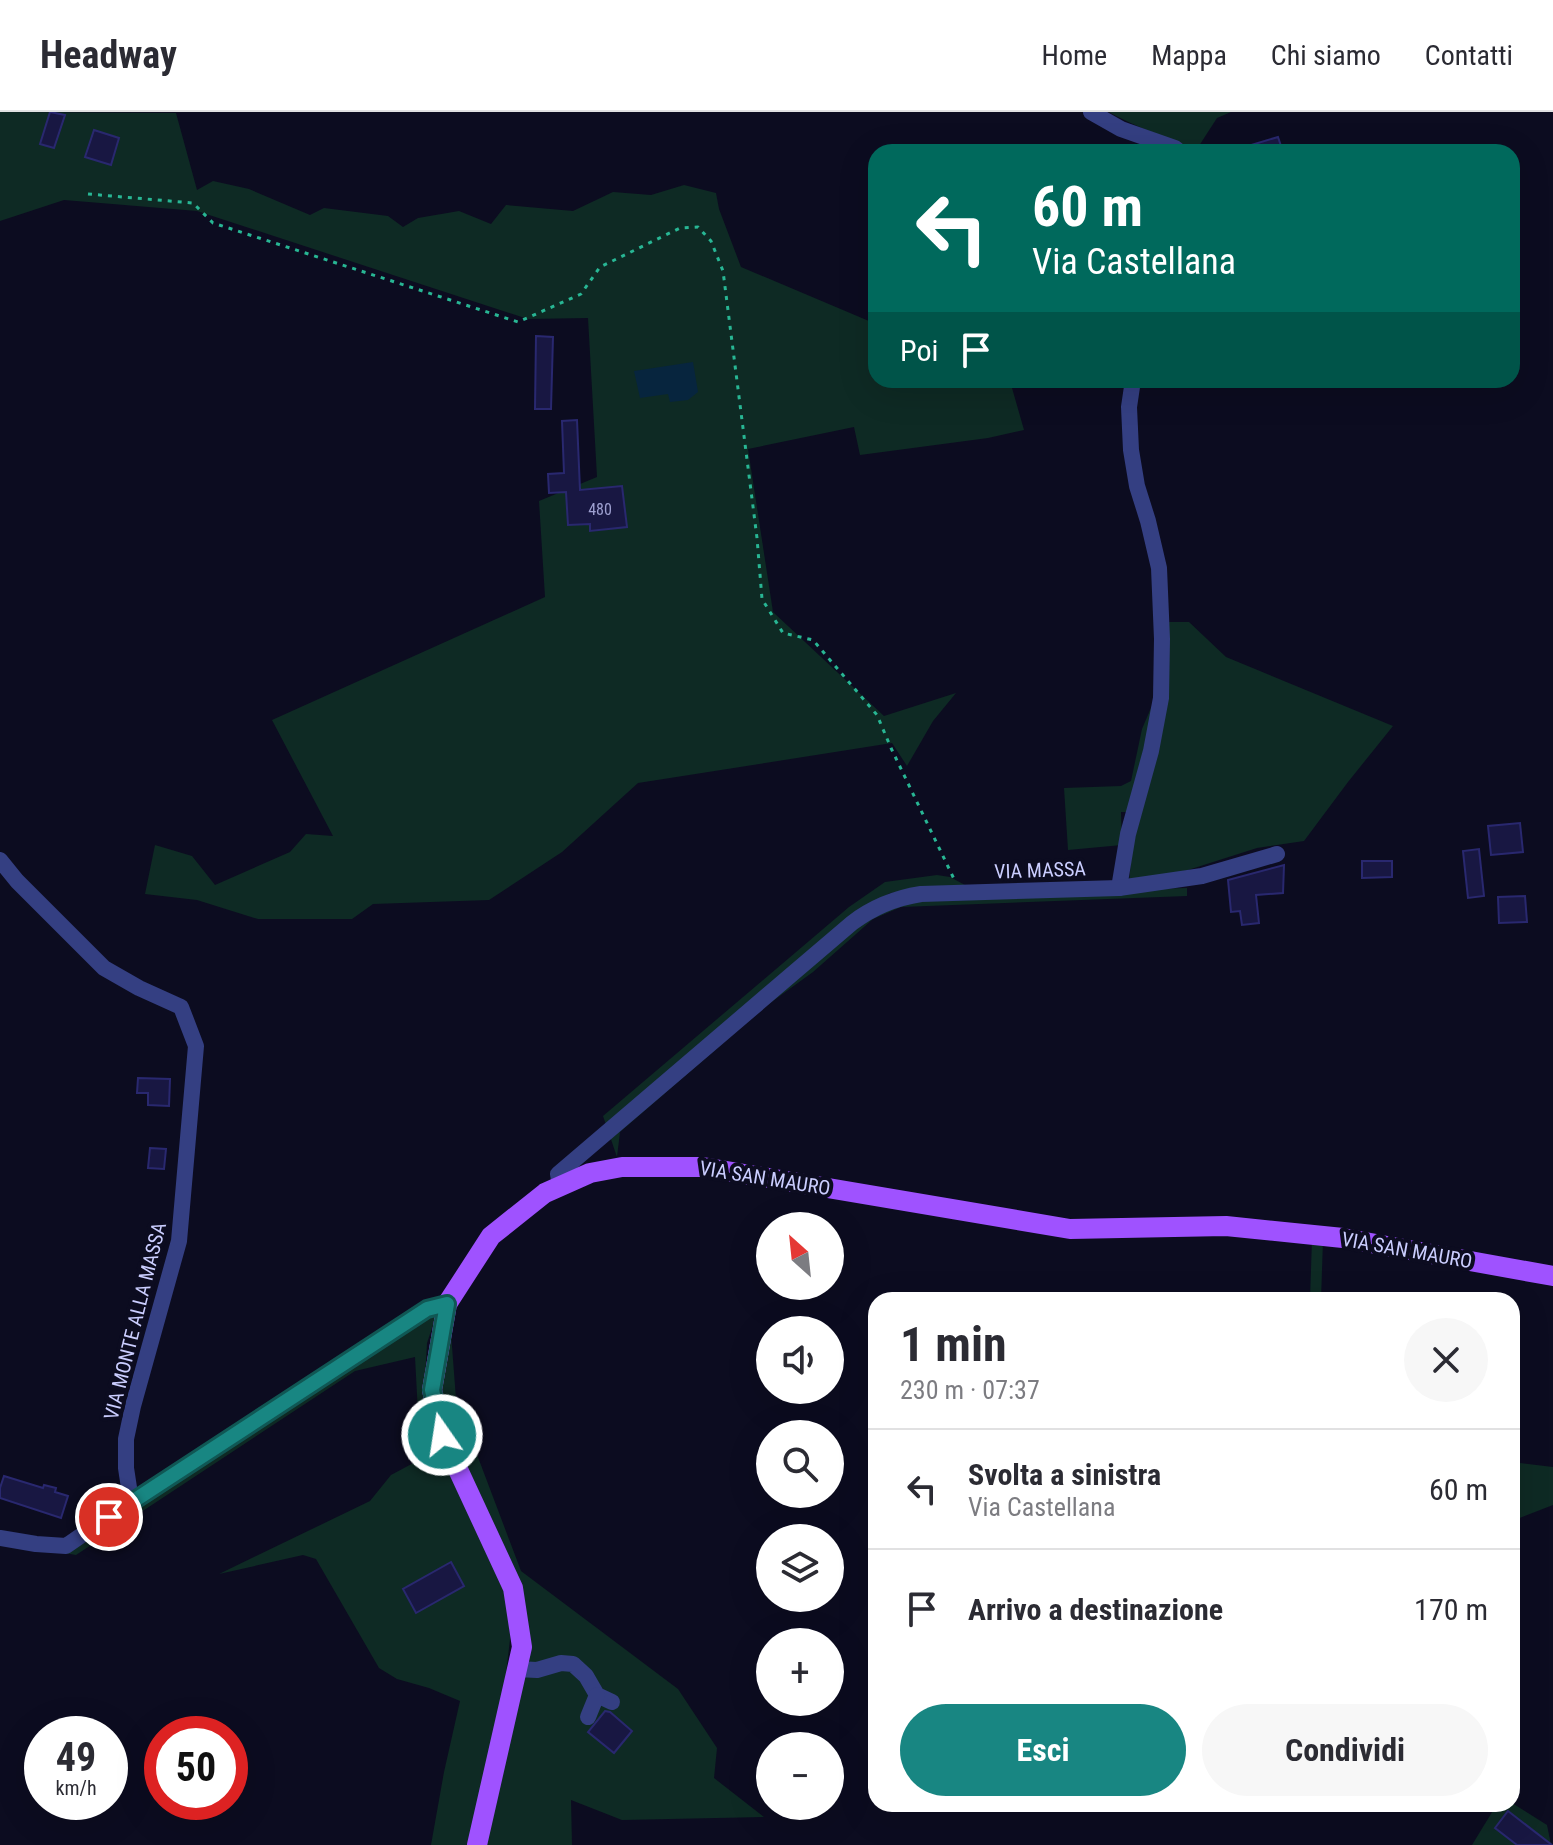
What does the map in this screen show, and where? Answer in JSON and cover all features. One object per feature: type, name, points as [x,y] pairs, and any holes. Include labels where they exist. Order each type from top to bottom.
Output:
[{"type":"main road","name":"VIA SAN MAURO","points":[[477,1845],[522,1647],[513,1588],[442,1435],[432,1390],[447,1304],[491,1236],[545,1193],[590,1173],[622,1167],[703,1167],[1070,1229],[1226,1226],[1343,1238],[1553,1276]]},
{"type":"street","points":[[1091,112],[1121,129],[1164,144]]},
{"type":"street","points":[[1119,888],[1128,834],[1151,751],[1161,698],[1159,568],[1137,486],[1131,450],[1129,407],[1132,388]]},
{"type":"street","name":"VIA MASSA","points":[[560,1186],[558,1174],[868,911],[921,894],[1119,888],[1202,876],[1277,854]]},
{"type":"street","name":"VIA MONTE ALLA MASSA","points":[[0,860],[104,968],[181,1007],[196,1046],[179,1241],[126,1439],[131,1501]]},
{"type":"street","points":[[0,1538],[66,1546],[427,1309],[447,1304]]},
{"type":"street","points":[[517,1669],[537,1670],[561,1663],[573,1664],[604,1698],[588,1717]]},
{"type":"path","points":[[88,194],[193,203],[213,223],[518,322],[581,294],[600,267],[680,228],[698,227],[711,241],[723,271],[762,599],[783,633],[813,640],[877,715],[961,893]]},
{"type":"green space","points":[[0,112],[176,113],[197,190],[213,181],[249,189],[310,215],[324,208],[388,216],[403,227],[418,218],[459,211],[491,224],[506,205],[573,211],[613,192],[651,195],[684,185],[716,193],[741,267],[868,321],[868,388],[1012,388],[1024,430],[988,438],[860,455],[854,427],[748,449],[773,612],[884,716],[956,693],[933,721],[907,766],[892,743],[638,783],[562,852],[489,900],[373,904],[352,919],[258,919],[197,900],[145,894],[155,845],[192,856],[215,885],[290,852],[306,834],[333,836],[272,720],[545,597],[539,501],[597,477],[588,318],[528,319],[197,211],[64,200],[0,221]]},
{"type":"green space","points":[[1109,112],[1231,112],[1217,118],[1200,144],[1176,144]]},
{"type":"green space","points":[[1167,622],[1189,622],[1226,657],[1393,726],[1304,841],[1257,848],[1188,870],[1129,882],[1134,831]]},
{"type":"green space","points":[[1156,696],[1158,700],[1130,812],[1121,812],[1122,845],[1068,850],[1064,788],[1121,786],[1131,781],[1142,729]]},
{"type":"green space","points":[[937,875],[950,877],[965,885],[890,893],[861,910],[843,935],[906,899],[982,893],[1187,888],[1187,896],[901,907],[873,919],[620,1132],[617,1157],[603,1116],[849,907],[885,882]]},
{"type":"green space","points":[[1312,1239],[1323,1240],[1321,1292],[1310,1292]]},
{"type":"green space","points":[[423,1314],[436,1316],[427,1343],[425,1379],[506,1595],[511,1631],[504,1690],[469,1845],[431,1845],[460,1701],[397,1679],[379,1668],[316,1559],[303,1555],[219,1574],[370,1501],[391,1475],[434,1452],[418,1413],[415,1357],[355,1371],[76,1555],[47,1550]]},
{"type":"green space","points":[[450,1320],[456,1399],[521,1571],[678,1689],[717,1748],[714,1778],[756,1811],[756,1817],[622,1820],[571,1800],[572,1845],[482,1845],[525,1651],[446,1426],[439,1381]]},
{"type":"green space","points":[[1520,1463],[1553,1467],[1553,1505],[1520,1518]]},
{"type":"green space","points":[[1520,1808],[1547,1825],[1551,1845],[1472,1845],[1492,1812],[1520,1812]]},
{"type":"water","points":[[693,362],[698,392],[688,400],[670,402],[668,394],[640,398],[634,371]]},
{"type":"building","points":[[50,112],[65,115],[54,148],[40,144]]},
{"type":"building","points":[[94,130],[119,138],[111,165],[85,157]]},
{"type":"building","points":[[1278,137],[1280,144],[1255,144]]},
{"type":"building","points":[[536,336],[553,337],[551,409],[535,409]]},
{"type":"building","points":[[577,420],[580,490],[622,486],[627,527],[590,531],[590,524],[568,525],[566,492],[549,493],[548,474],[564,473],[562,421]]},
{"type":"building","points":[[1520,823],[1523,852],[1491,855],[1488,826]]},
{"type":"building","points":[[1479,849],[1484,896],[1468,898],[1463,851]]},
{"type":"building","points":[[1362,861],[1392,861],[1392,877],[1362,878]]},
{"type":"building","points":[[1284,865],[1283,893],[1256,895],[1259,923],[1242,925],[1240,911],[1231,912],[1228,880]]},
{"type":"building","points":[[1525,896],[1527,922],[1499,923],[1498,897]]},
{"type":"building","points":[[138,1078],[170,1079],[169,1106],[148,1105],[148,1093],[137,1093]]},
{"type":"building","points":[[150,1148],[166,1149],[164,1169],[148,1168]]},
{"type":"building","points":[[4,1476],[43,1488],[44,1485],[56,1488],[55,1492],[68,1496],[61,1518],[0,1498]]},
{"type":"building","points":[[451,1562],[464,1586],[416,1613],[403,1589]]},
{"type":"building","points":[[605,1711],[632,1731],[614,1753],[588,1732]]},
{"type":"building","points":[[1509,1812],[1552,1845],[1517,1845],[1495,1828]]},
{"type":"route","points":[[109,1517],[427,1309],[447,1304],[432,1390],[442,1435]]}]
